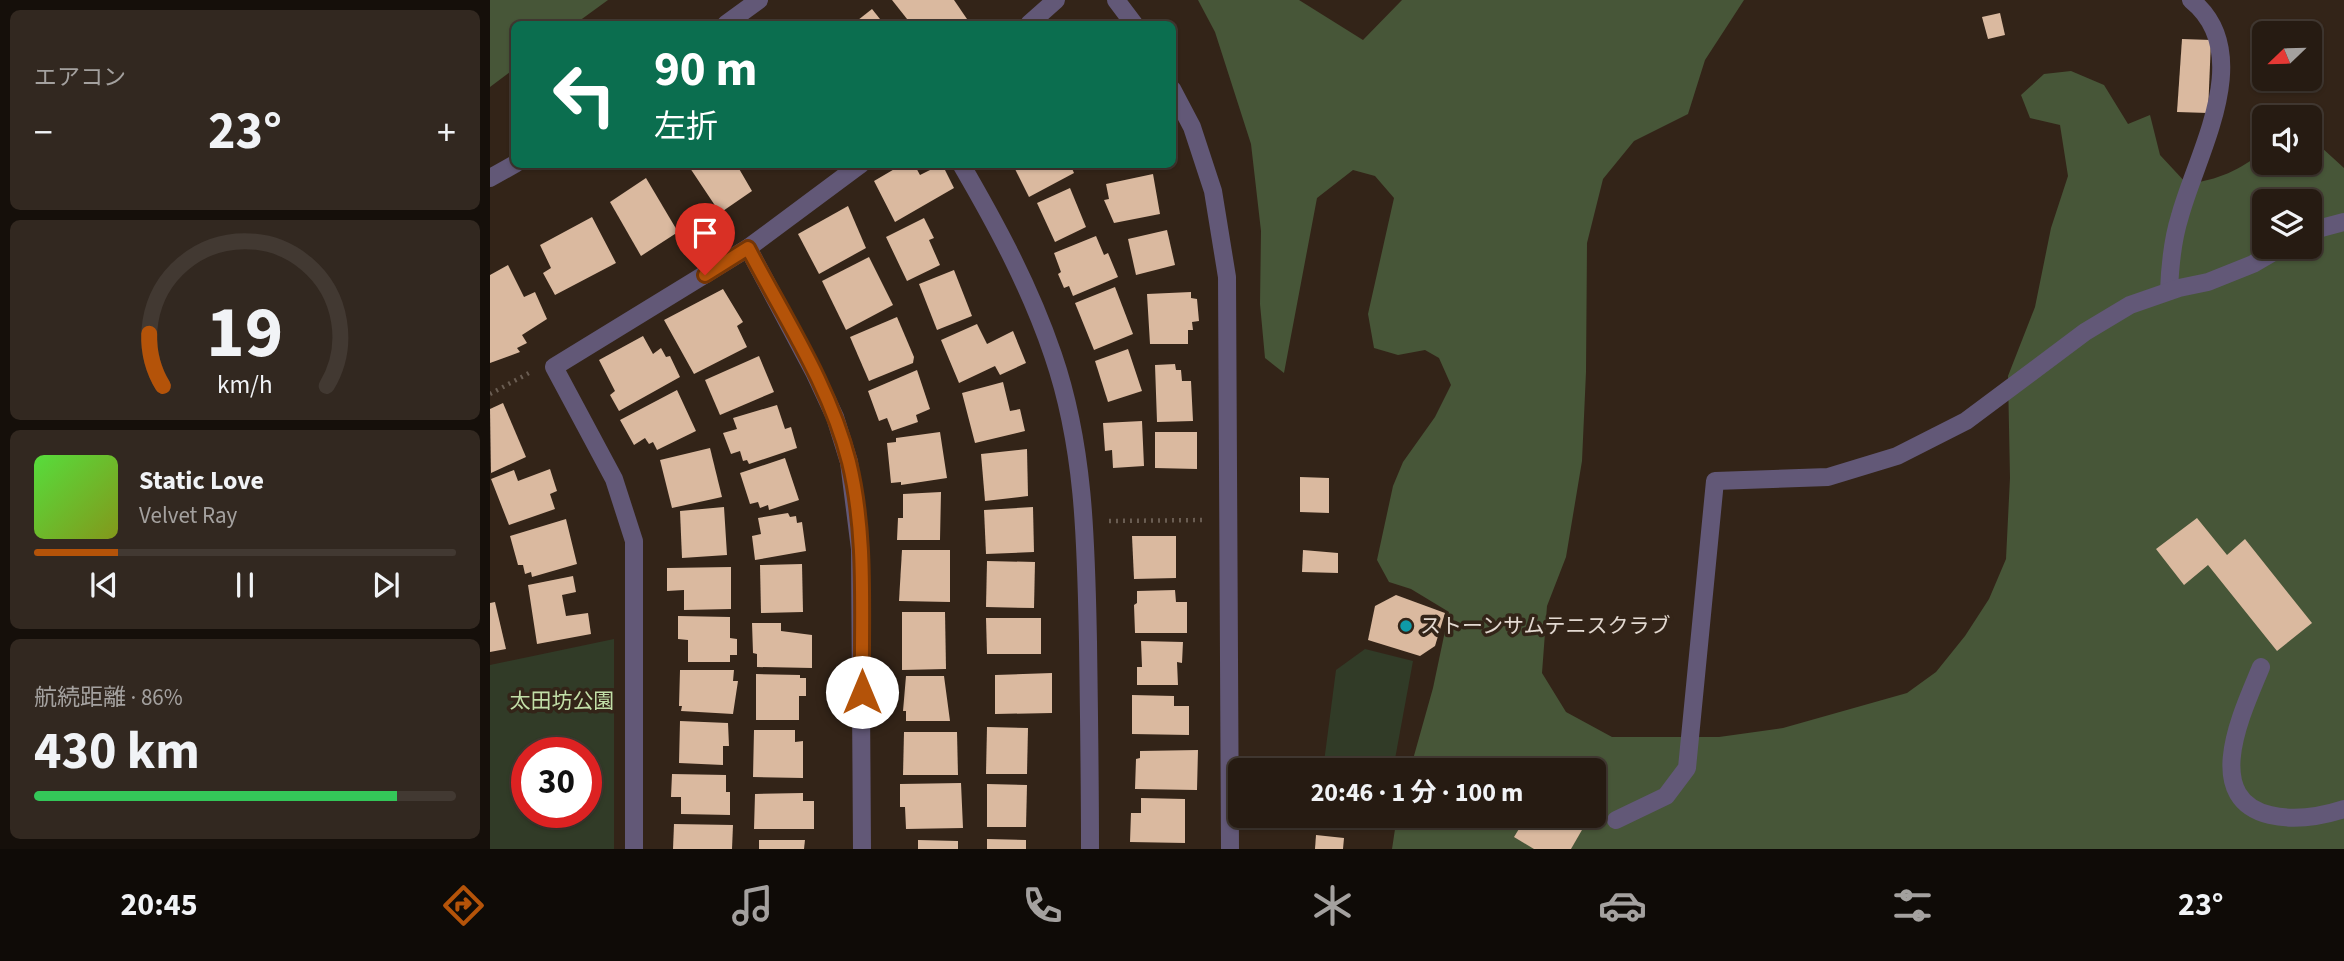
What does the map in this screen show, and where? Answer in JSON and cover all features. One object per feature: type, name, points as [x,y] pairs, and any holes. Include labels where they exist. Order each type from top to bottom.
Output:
[{"type":"street","points":[[730,21],[759,0]]},
{"type":"street","points":[[1032,21],[1056,0]]},
{"type":"street","points":[[1116,0],[1132,21]]},
{"type":"street","points":[[2169,291],[2172,248],[2180,213],[2215,117],[2222,58],[2206,11],[2191,0]]},
{"type":"street","points":[[1176,97],[1192,127],[1213,191],[1227,276],[1230,849]]},
{"type":"street","points":[[490,178],[511,166]]},
{"type":"street","points":[[634,849],[634,541],[622,497],[610,469],[554,367],[748,248],[856,168]]},
{"type":"street","points":[[963,168],[1001,234],[1038,313],[1054,357],[1075,444],[1087,559],[1090,849]]},
{"type":"street","points":[[2322,228],[2344,222]]},
{"type":"street","points":[[748,248],[814,372],[835,417],[849,462],[860,549],[862,849]]},
{"type":"street","points":[[1616,820],[1666,796],[1687,768],[1715,481],[1828,477],[1897,457],[1966,421],[2085,332],[2130,304],[2208,282],[2262,259]]},
{"type":"street","points":[[2261,667],[2246,703],[2232,754],[2231,780],[2239,800],[2255,811],[2303,818],[2344,808]]},
{"type":"path","points":[[490,394],[531,372]]},
{"type":"path","points":[[1116,521],[1206,520]]},
{"type":"green space","points":[[490,0],[608,0],[579,21],[511,21],[511,71],[490,87]]},
{"type":"green space","points":[[1198,0],[1299,0],[1363,40],[1402,0],[1744,0],[1705,60],[1688,114],[1634,141],[1603,179],[1587,243],[1582,461],[1566,557],[1547,606],[1542,673],[1566,712],[1612,737],[1719,737],[1783,728],[1907,693],[1936,672],[1965,636],[1989,599],[2006,559],[2010,478],[2008,376],[2035,307],[2051,228],[2068,176],[2060,125],[2030,118],[2021,95],[2044,74],[2071,71],[2104,85],[2128,124],[2150,115],[2160,155],[2187,184],[2228,173],[2252,160],[2252,175],[2322,175],[2322,148],[2344,168],[2344,849],[1392,849],[1395,828],[1606,828],[1606,758],[1413,758],[1433,688],[1449,612],[1411,589],[1389,582],[1377,560],[1393,486],[1403,462],[1435,417],[1451,385],[1439,358],[1425,350],[1398,355],[1374,348],[1368,314],[1394,198],[1375,176],[1353,170],[1317,198],[1284,373],[1265,358],[1260,304],[1261,231],[1251,144],[1215,32]]},
{"type":"green space","name":"太田坊公園","points":[[614,639],[614,849],[490,849],[490,665]]},
{"type":"green space","points":[[1365,649],[1413,661],[1395,758],[1325,758],[1336,670]]},
{"type":"building","points":[[892,0],[954,0],[967,19],[966,21],[909,21]]},
{"type":"building","points":[[872,9],[882,21],[857,21]]},
{"type":"building","points":[[2000,13],[2005,35],[1988,39],[1982,17]]},
{"type":"building","points":[[2182,39],[2211,40],[2208,113],[2177,112]]},
{"type":"building","points":[[690,168],[739,168],[752,191],[720,213]]},
{"type":"building","points":[[896,168],[916,168],[920,175],[934,168],[944,168],[954,188],[895,222],[874,181]]},
{"type":"building","points":[[1014,168],[1072,168],[1074,173],[1029,197]]},
{"type":"building","points":[[1153,174],[1160,214],[1114,223],[1104,200],[1109,199],[1106,184]]},
{"type":"building","points":[[646,178],[678,232],[641,256],[610,202]]},
{"type":"building","points":[[1070,188],[1086,227],[1055,242],[1037,203]]},
{"type":"building","points":[[848,206],[866,248],[819,274],[798,234]]},
{"type":"building","points":[[592,217],[616,263],[555,295],[543,273],[551,268],[540,245]]},
{"type":"building","points":[[924,218],[934,238],[929,240],[940,265],[907,281],[886,237]]},
{"type":"building","points":[[1167,230],[1175,265],[1136,275],[1128,239]]},
{"type":"building","points":[[1096,236],[1104,255],[1108,253],[1118,277],[1073,296],[1069,286],[1064,288],[1054,253]]},
{"type":"building","points":[[869,257],[893,305],[846,330],[822,281]]},
{"type":"building","points":[[508,265],[524,297],[535,292],[547,319],[522,335],[527,343],[517,348],[520,352],[490,363],[490,275]]},
{"type":"building","points":[[954,270],[972,316],[937,330],[919,284]]},
{"type":"building","points":[[1115,287],[1133,334],[1094,350],[1075,303]]},
{"type":"building","points":[[723,289],[743,322],[737,326],[747,347],[694,374],[664,320]]},
{"type":"building","points":[[1191,292],[1191,298],[1197,299],[1199,321],[1192,322],[1193,330],[1188,330],[1188,344],[1150,344],[1147,294]]},
{"type":"building","points":[[897,317],[914,357],[913,363],[869,381],[850,337]]},
{"type":"building","points":[[977,324],[987,344],[1013,331],[1026,363],[1000,375],[995,366],[959,383],[941,340]]},
{"type":"building","points":[[643,336],[653,354],[661,348],[666,357],[670,356],[680,377],[619,411],[610,395],[615,391],[599,360]]},
{"type":"building","points":[[1128,349],[1142,391],[1108,402],[1095,361]]},
{"type":"building","points":[[759,356],[774,392],[720,415],[705,380]]},
{"type":"building","points":[[1175,364],[1176,370],[1181,370],[1182,381],[1191,381],[1193,421],[1157,422],[1155,365]]},
{"type":"building","points":[[917,370],[930,409],[916,415],[918,422],[892,431],[887,418],[879,421],[868,391]]},
{"type":"building","points":[[1003,382],[1010,411],[1020,409],[1025,431],[975,443],[962,393]]},
{"type":"building","points":[[677,390],[696,431],[657,450],[653,442],[649,444],[645,438],[634,445],[620,420]]},
{"type":"building","points":[[503,403],[526,457],[491,473],[490,409]]},
{"type":"building","points":[[777,405],[785,429],[791,427],[797,448],[749,464],[747,460],[743,461],[740,451],[731,454],[723,433],[737,429],[733,418]]},
{"type":"building","points":[[1142,421],[1144,466],[1113,468],[1112,450],[1105,451],[1103,423]]},
{"type":"building","points":[[940,432],[947,478],[901,485],[901,482],[891,483],[887,443],[896,442],[896,438]]},
{"type":"building","points":[[1155,432],[1197,432],[1197,469],[1155,468]]},
{"type":"building","points":[[710,448],[722,497],[672,508],[660,460]]},
{"type":"building","points":[[1027,449],[1028,496],[985,501],[981,454]]},
{"type":"building","points":[[785,458],[799,500],[769,510],[768,505],[760,508],[758,502],[750,504],[740,473]]},
{"type":"building","points":[[550,469],[557,491],[550,494],[555,509],[509,525],[491,479],[514,470],[518,481]]},
{"type":"building","points":[[1300,477],[1329,478],[1329,513],[1300,512]]},
{"type":"building","points":[[941,492],[940,540],[897,540],[898,518],[903,518],[903,494]]},
{"type":"building","points":[[724,507],[727,555],[682,558],[680,511]]},
{"type":"building","points":[[1033,507],[1034,552],[986,554],[984,510]]},
{"type":"building","points":[[788,513],[790,517],[796,516],[797,523],[802,522],[806,551],[755,560],[752,536],[761,534],[758,518]]},
{"type":"building","points":[[2197,518],[2227,555],[2245,539],[2312,623],[2277,651],[2208,565],[2184,585],[2156,549]]},
{"type":"building","points":[[566,519],[577,564],[532,577],[531,572],[525,574],[523,565],[518,565],[510,536]]},
{"type":"building","points":[[1132,536],[1176,536],[1176,578],[1134,579]]},
{"type":"building","points":[[902,550],[950,550],[950,602],[899,601]]},
{"type":"building","points":[[1303,550],[1338,553],[1338,573],[1302,572]]},
{"type":"building","points":[[987,561],[1035,562],[1034,608],[986,607]]},
{"type":"building","points":[[802,564],[803,612],[761,613],[760,565]]},
{"type":"building","points":[[731,567],[731,609],[684,610],[684,590],[667,591],[667,568]]},
{"type":"building","points":[[573,576],[576,592],[562,595],[566,616],[588,613],[591,634],[537,644],[528,585]]},
{"type":"building","points":[[1175,590],[1176,602],[1187,602],[1187,633],[1135,633],[1134,605],[1137,603],[1137,591]]},
{"type":"building","name":"ストーンサムテニスクラブ","points":[[1396,595],[1445,613],[1435,646],[1420,656],[1368,640],[1375,606]]},
{"type":"building","points":[[495,602],[506,649],[490,652],[490,603]]},
{"type":"building","points":[[902,612],[945,612],[946,669],[902,670]]},
{"type":"building","points":[[678,616],[730,617],[730,638],[737,639],[737,655],[730,655],[730,662],[688,662],[688,640],[678,639]]},
{"type":"building","points":[[986,618],[1041,618],[1041,654],[987,654]]},
{"type":"building","points":[[752,623],[781,623],[781,631],[812,635],[812,668],[757,667],[757,654],[753,653]]},
{"type":"building","points":[[1141,641],[1183,642],[1182,663],[1177,662],[1178,685],[1137,685],[1137,667],[1142,667]]},
{"type":"building","points":[[680,670],[734,670],[733,681],[738,681],[733,714],[681,711]]},
{"type":"building","points":[[1052,673],[1052,713],[995,714],[995,675]]},
{"type":"building","points":[[756,674],[800,675],[800,678],[806,678],[806,696],[799,696],[799,720],[756,720]]},
{"type":"building","points":[[906,676],[944,676],[950,721],[906,721],[906,711],[903,711]]},
{"type":"building","points":[[1132,695],[1174,696],[1174,706],[1189,706],[1189,735],[1132,734]]},
{"type":"building","points":[[680,721],[728,723],[729,746],[723,746],[723,765],[679,763]]},
{"type":"building","points":[[987,727],[1028,728],[1027,774],[986,774]]},
{"type":"building","points":[[754,730],[795,730],[795,742],[803,741],[803,778],[753,777]]},
{"type":"building","points":[[904,732],[957,732],[958,775],[903,775]]},
{"type":"building","points":[[1198,750],[1197,790],[1135,789],[1136,759],[1140,758],[1140,751]]},
{"type":"building","points":[[672,774],[726,775],[726,792],[730,792],[730,815],[681,814],[681,797],[671,797]]},
{"type":"building","points":[[961,783],[963,828],[906,829],[905,807],[900,807],[900,784]]},
{"type":"building","points":[[987,784],[1027,785],[1026,827],[987,827]]},
{"type":"building","points":[[803,793],[803,801],[814,801],[814,829],[754,829],[755,794]]},
{"type":"building","points":[[1141,798],[1185,799],[1185,843],[1130,842],[1131,813],[1141,813]]},
{"type":"building","points":[[674,824],[733,825],[732,849],[673,849]]},
{"type":"building","points":[[1520,828],[1583,828],[1571,849],[1534,849],[1514,837]]},
{"type":"building","points":[[1316,835],[1344,838],[1343,849],[1315,849]]},
{"type":"building","points":[[987,839],[1026,840],[1026,849],[987,849]]},
{"type":"building","points":[[759,840],[805,840],[804,849],[759,849]]},
{"type":"building","points":[[918,840],[958,841],[958,849],[918,849]]},
{"type":"place","name":"ストーンサムテニスクラブ","points":[[1406,626]]},
{"type":"route","points":[[705,275],[748,248],[835,417],[849,462],[856,502],[860,549],[862,692]]}]
